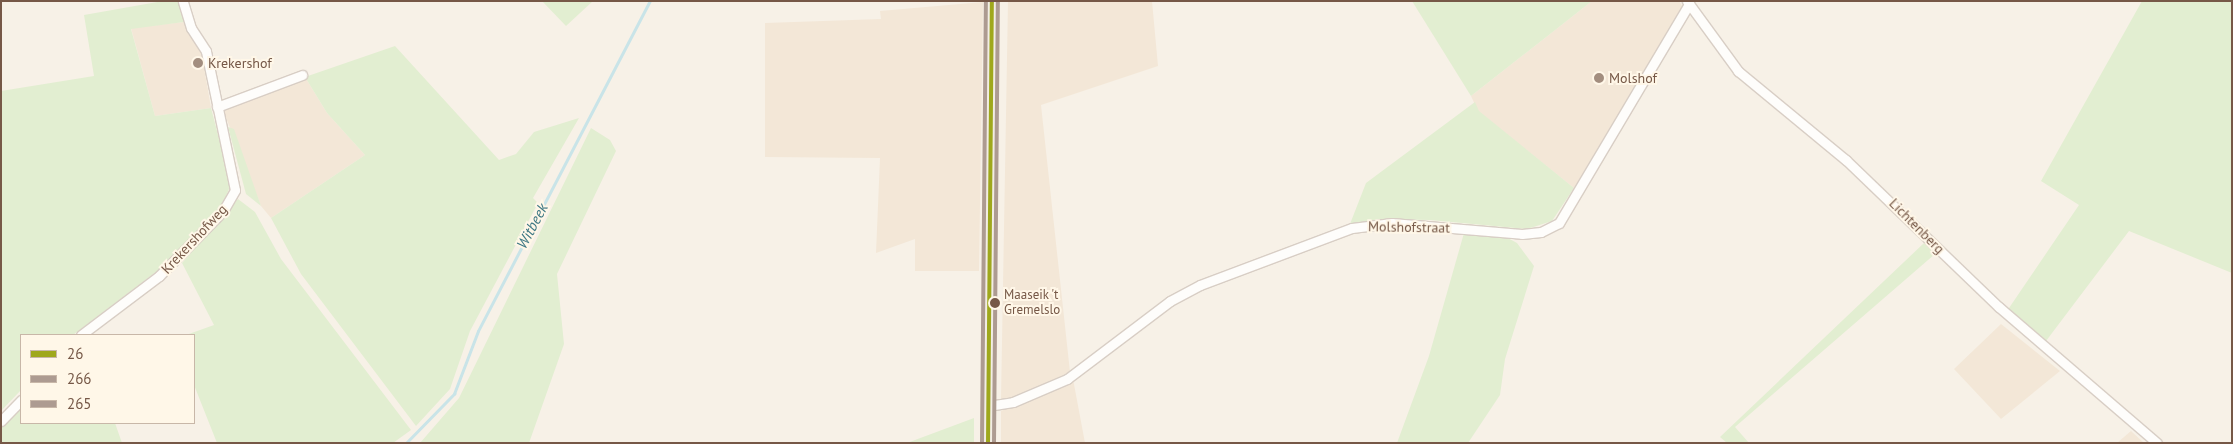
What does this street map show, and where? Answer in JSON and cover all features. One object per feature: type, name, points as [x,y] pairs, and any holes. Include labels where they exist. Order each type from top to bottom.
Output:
[{"type":"main road","points":[[988,443],[992,2]]},
{"type":"street","name":"Krekershofweg","points":[[82,334],[159,276],[223,211],[236,178],[217,107],[206,51],[191,28],[183,1]]},
{"type":"street","name":"Molshofstraat","points":[[988,406],[1013,402],[1067,379],[1170,301],[1200,285],[1352,228],[1392,224],[1522,234],[1541,232],[1559,222],[1688,3]]},
{"type":"street","name":"Lichtenberg","points":[[1688,3],[1738,71],[1846,160],[1998,307],[2157,443]]},
{"type":"street","points":[[217,107],[302,75]]},
{"type":"street","points":[[1,421],[20,401]]},
{"type":"shaded area","points":[[1008,1],[1152,1],[1158,66],[1041,105],[1070,372],[1014,398],[1001,399]]},
{"type":"shaded area","points":[[1592,1],[1679,1],[1683,7],[1574,188],[1478,111],[1471,96]]},
{"type":"shaded area","points":[[983,2],[979,271],[915,271],[915,239],[876,253],[880,158],[765,157],[765,23],[881,19],[880,11]]},
{"type":"shaded area","points":[[184,22],[201,50],[211,108],[155,116],[131,28]]},
{"type":"shaded area","points":[[305,77],[327,113],[365,155],[271,218],[261,206],[223,110]]},
{"type":"shaded area","points":[[2001,324],[2060,371],[2001,419],[1954,369]]},
{"type":"shaded area","points":[[1073,379],[1085,443],[1001,443],[1001,411]]},
{"type":"shaded area","points":[[2131,431],[2144,443],[2117,443]]},
{"type":"green space","points":[[163,1],[179,1],[184,22],[131,29],[155,116],[211,108],[231,184],[223,204],[165,265],[74,334],[20,334],[20,391],[1,411],[1,91],[94,76],[84,15]]},
{"type":"green space","points":[[542,1],[593,1],[566,26]]},
{"type":"green space","points":[[1412,1],[1592,1],[1471,96]]},
{"type":"green space","points":[[2142,1],[2232,1],[2232,273],[2129,231],[2043,345],[2007,311],[2079,205],[2041,181]]},
{"type":"green space","points":[[395,46],[499,160],[516,154],[534,132],[579,118],[533,198],[538,203],[470,331],[450,389],[416,426],[301,274],[271,218],[365,155],[327,113],[305,77]]},
{"type":"green space","points":[[1475,102],[1479,111],[1574,188],[1552,221],[1527,229],[1430,220],[1380,219],[1350,224],[1366,183]]},
{"type":"green space","points":[[228,127],[234,129],[261,206],[246,194]]},
{"type":"green space","points":[[591,128],[610,140],[616,151],[557,274],[564,344],[529,443],[420,443],[459,398]]},
{"type":"green space","points":[[238,199],[255,212],[281,259],[411,430],[393,443],[217,443],[195,388],[195,334],[189,334],[214,325],[182,263]]},
{"type":"green space","points":[[1464,233],[1506,237],[1517,243],[1534,266],[1505,359],[1500,395],[1468,443],[1397,443],[1429,356]]},
{"type":"green space","points":[[1924,243],[1935,254],[1735,427],[1749,443],[1727,443],[1720,437]]},
{"type":"green space","points":[[20,408],[20,424],[115,424],[122,443],[1,443],[1,427]]},
{"type":"green space","points":[[974,418],[974,442],[907,443]]},
{"type":"waterway","name":"Witbeek","points":[[406,443],[454,394],[478,331],[650,1]]},
{"type":"transit line","name":"265","points":[[982,443],[986,1]]},
{"type":"transit line","name":"26","points":[[988,443],[992,1]]},
{"type":"transit line","name":"266","points":[[994,443],[998,1]]},
{"type":"place","name":"Krekershof","points":[[198,63]]},
{"type":"place","name":"Molshof","points":[[1599,78]]},
{"type":"place","name":"Maaseik 't Gremelslo","points":[[995,303]]}]
